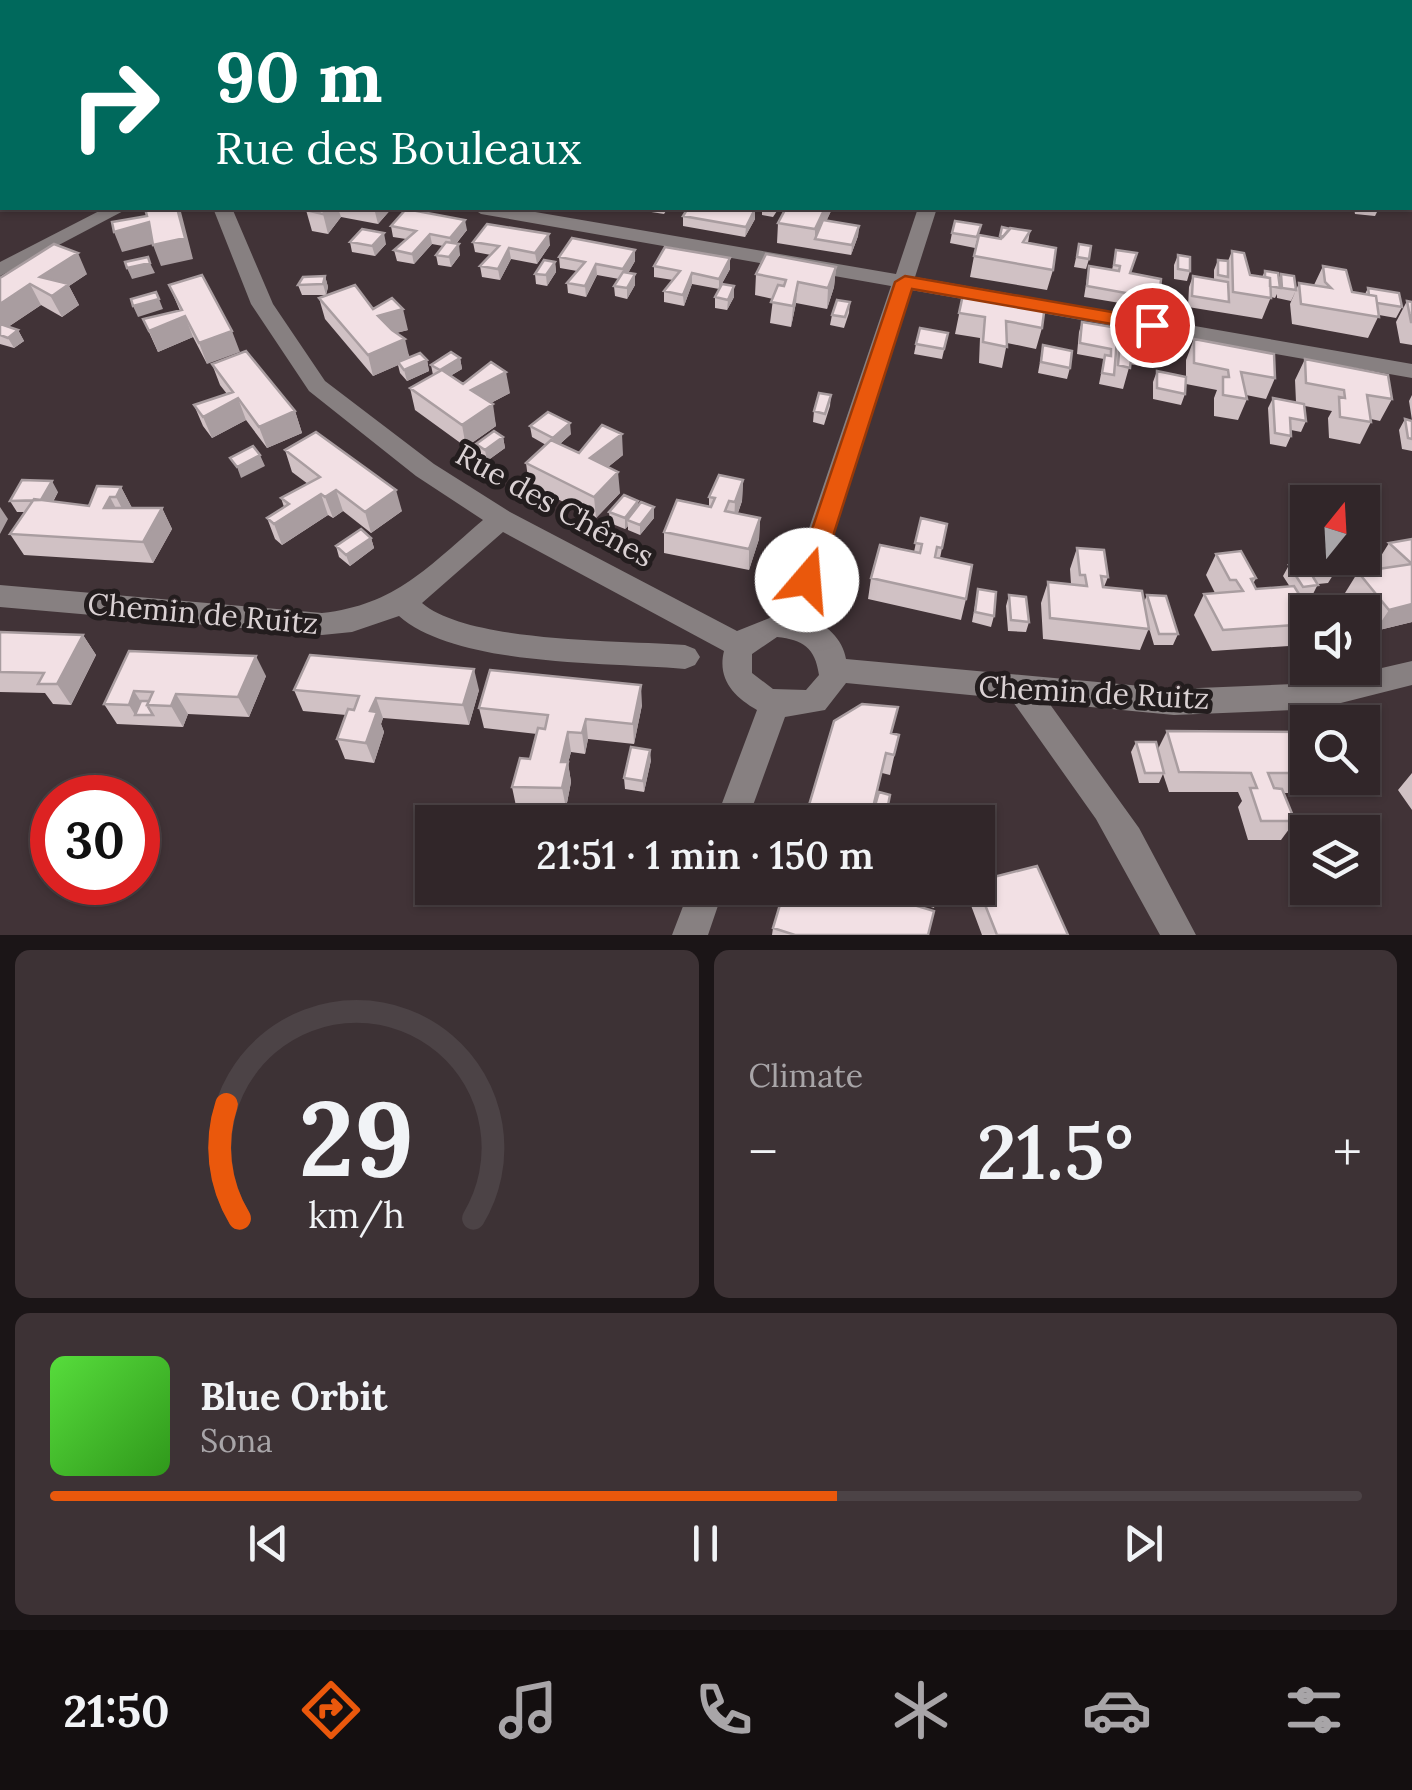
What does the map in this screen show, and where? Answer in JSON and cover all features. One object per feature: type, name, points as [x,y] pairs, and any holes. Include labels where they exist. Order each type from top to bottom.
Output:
[{"type":"street","points":[[0,270],[115,210]]},
{"type":"street","name":"Rue des Chênes","points":[[223,210],[262,304],[317,386],[424,470],[501,519],[740,646]]},
{"type":"street","points":[[492,210],[1412,371]]},
{"type":"street","points":[[790,625],[927,210]]},
{"type":"street","name":"Chemin de Ruitz","points":[[0,596],[322,624],[358,623],[403,604],[501,519]]},
{"type":"street","points":[[403,604],[428,625],[478,640],[685,657]]},
{"type":"street","points":[[790,625],[820,638],[830,650],[835,670],[827,690],[814,701],[774,705],[750,694],[740,683],[735,671],[740,646],[761,629],[790,625]]},
{"type":"street","name":"Chemin de Ruitz","points":[[835,670],[1174,702],[1317,696],[1412,673]]},
{"type":"street","points":[[1022,690],[1068,748],[1155,886],[1178,935]]},
{"type":"street","points":[[736,805],[774,705]]},
{"type":"street","points":[[690,935],[701,905]]},
{"type":"building","points":[[146,210],[178,210],[185,238],[153,245],[149,222],[114,232],[112,222],[147,216]]},
{"type":"building","points":[[405,210],[465,220],[450,238],[430,234],[412,254],[394,250],[416,231],[391,226]]},
{"type":"building","points":[[687,210],[754,210],[746,227],[683,216]]},
{"type":"building","points":[[785,210],[824,210],[815,229],[778,223]]},
{"type":"building","points":[[823,220],[859,226],[852,245],[815,239]]},
{"type":"building","points":[[955,221],[981,225],[977,237],[952,233]]},
{"type":"building","points":[[487,224],[549,234],[535,253],[509,248],[498,269],[480,266],[499,246],[473,242]]},
{"type":"building","points":[[1010,228],[1030,231],[1023,242],[1056,248],[1053,270],[974,256],[979,235],[1001,239]]},
{"type":"building","points":[[362,229],[384,233],[372,246],[350,242]]},
{"type":"building","points":[[572,238],[635,250],[623,269],[596,264],[585,286],[567,283],[585,262],[559,257]]},
{"type":"building","points":[[446,242],[459,244],[449,257],[436,255]]},
{"type":"building","points":[[54,244],[78,253],[40,277],[69,284],[52,296],[30,284],[0,304],[0,278]]},
{"type":"building","points":[[1079,244],[1091,246],[1089,259],[1077,257]]},
{"type":"building","points":[[665,247],[730,258],[719,279],[692,273],[683,295],[664,291],[680,271],[654,266]]},
{"type":"building","points":[[1116,250],[1137,253],[1130,273],[1161,279],[1159,299],[1087,286],[1089,266],[1119,271],[1120,266],[1114,265]]},
{"type":"building","points":[[1232,251],[1244,253],[1250,275],[1270,278],[1271,298],[1233,292]]},
{"type":"building","points":[[766,254],[836,267],[828,288],[798,282],[793,306],[771,302],[778,285],[784,286],[786,280],[756,274]]},
{"type":"building","points":[[1178,255],[1190,257],[1190,271],[1178,269]]},
{"type":"building","points":[[148,257],[150,263],[127,268],[125,262]]},
{"type":"building","points":[[544,260],[555,262],[546,275],[535,274]]},
{"type":"building","points":[[1218,260],[1228,261],[1228,277],[1218,275]]},
{"type":"building","points":[[1323,266],[1346,270],[1352,292],[1376,296],[1379,317],[1301,304],[1299,283],[1331,288],[1325,282]]},
{"type":"building","points":[[1265,271],[1278,273],[1280,288],[1270,286]]},
{"type":"building","points":[[623,272],[635,274],[627,288],[614,286]]},
{"type":"building","points":[[1281,274],[1294,276],[1296,290],[1282,288]]},
{"type":"building","points":[[202,275],[232,331],[199,343],[185,316],[149,331],[143,319],[182,310],[169,285]]},
{"type":"building","points":[[325,276],[323,284],[298,285],[303,277]]},
{"type":"building","points":[[1193,276],[1228,282],[1229,302],[1192,296]]},
{"type":"building","points":[[722,284],[734,286],[728,300],[715,297]]},
{"type":"building","points":[[355,285],[373,309],[392,298],[403,309],[378,316],[405,339],[368,355],[319,298]]},
{"type":"building","points":[[1368,288],[1399,293],[1402,307],[1377,303]]},
{"type":"building","points":[[964,290],[1045,305],[1042,328],[1006,321],[1007,347],[983,342],[985,317],[959,313]]},
{"type":"building","points":[[156,292],[159,299],[133,306],[131,299]]},
{"type":"building","points":[[837,300],[850,302],[845,317],[832,315]]},
{"type":"building","points":[[1122,318],[1160,325],[1159,347],[1128,342],[1127,348],[1132,350],[1130,368],[1118,365]]},
{"type":"building","points":[[1082,322],[1118,328],[1114,375],[1102,373],[1105,355],[1111,356],[1111,349],[1080,343]]},
{"type":"building","points":[[0,324],[18,330],[8,338],[0,335]]},
{"type":"building","points":[[920,328],[948,333],[944,349],[916,344]]},
{"type":"building","points":[[1194,339],[1274,354],[1275,378],[1241,372],[1247,399],[1223,395],[1223,377],[1229,377],[1228,370],[1194,363]]},
{"type":"building","points":[[1043,345],[1072,351],[1070,368],[1041,362]]},
{"type":"building","points":[[246,351],[295,411],[259,427],[238,398],[203,417],[194,405],[233,392],[212,364]]},
{"type":"building","points":[[451,352],[460,358],[440,370],[431,365]]},
{"type":"building","points":[[420,353],[427,360],[404,370],[398,362]]},
{"type":"building","points":[[1305,359],[1388,375],[1392,399],[1367,395],[1371,422],[1340,417],[1339,397],[1345,398],[1344,390],[1306,383]]},
{"type":"building","points":[[491,362],[506,372],[471,390],[493,404],[462,425],[410,388],[442,370],[463,384]]},
{"type":"building","points":[[1157,371],[1186,377],[1185,394],[1157,388]]},
{"type":"building","points":[[819,393],[831,395],[825,414],[814,411]]},
{"type":"building","points":[[1273,398],[1304,404],[1306,421],[1290,418],[1291,436],[1275,433]]},
{"type":"building","points":[[548,412],[570,423],[553,438],[530,426]]},
{"type":"building","points":[[1405,419],[1412,421],[1412,439],[1408,438]]},
{"type":"building","points":[[602,425],[622,434],[590,458],[618,472],[594,497],[526,463],[551,440],[579,453]]},
{"type":"building","points":[[494,431],[503,437],[485,450],[476,444]]},
{"type":"building","points":[[316,432],[396,490],[365,512],[336,490],[325,497],[321,494],[274,524],[267,518],[289,504],[281,498],[320,477],[285,450]]},
{"type":"building","points":[[253,446],[260,455],[237,467],[230,458]]},
{"type":"building","points":[[719,475],[743,480],[735,502],[729,501],[725,511],[760,518],[749,549],[664,532],[677,500],[711,507],[715,498],[709,497]]},
{"type":"building","points":[[22,480],[52,481],[41,500],[10,501]]},
{"type":"building","points":[[97,486],[121,487],[104,508],[162,508],[143,542],[10,534],[34,499],[89,506]]},
{"type":"building","points":[[624,495],[638,501],[625,518],[609,512]]},
{"type":"building","points":[[641,502],[654,507],[640,525],[627,520]]},
{"type":"building","points":[[921,518],[947,524],[942,548],[937,547],[935,557],[972,565],[966,599],[871,578],[880,545],[920,553],[922,544],[915,543]]},
{"type":"building","points":[[361,529],[371,538],[346,555],[336,546]]},
{"type":"building","points":[[1412,539],[1412,564],[1389,543]]},
{"type":"building","points":[[1077,548],[1104,550],[1108,577],[1101,576],[1103,587],[1142,591],[1149,629],[1050,618],[1048,582],[1087,586],[1085,575],[1080,575]]},
{"type":"building","points":[[1241,551],[1256,578],[1251,579],[1256,589],[1294,586],[1300,595],[1290,595],[1290,625],[1223,630],[1204,594],[1243,591],[1236,580],[1230,580],[1216,554]]},
{"type":"building","points":[[1412,564],[1412,604],[1389,610],[1360,575],[1380,575],[1380,569]]},
{"type":"building","points":[[1295,575],[1312,575],[1318,585],[1303,587]]},
{"type":"building","points":[[978,589],[996,592],[994,616],[975,612]]},
{"type":"building","points":[[1009,595],[1026,597],[1029,622],[1011,620]]},
{"type":"building","points":[[1147,595],[1166,596],[1178,634],[1159,634]]},
{"type":"building","points":[[0,632],[83,635],[57,684],[38,684],[44,673],[0,672]]},
{"type":"building","points":[[129,651],[256,656],[238,697],[176,694],[171,706],[147,705],[153,692],[134,691],[129,705],[104,704]]},
{"type":"building","points":[[310,655],[474,669],[463,705],[376,698],[370,711],[377,712],[366,743],[337,739],[348,709],[354,710],[359,696],[294,690]]},
{"type":"building","points":[[490,670],[641,685],[633,724],[586,719],[582,733],[568,732],[561,762],[568,762],[562,788],[512,787],[520,758],[530,759],[538,728],[545,729],[548,715],[479,708]]},
{"type":"building","points":[[141,701],[149,701],[147,705],[153,715],[135,715]]},
{"type":"building","points":[[862,704],[898,707],[891,733],[899,735],[894,755],[886,753],[874,805],[809,805],[834,721]]},
{"type":"building","points":[[1167,731],[1290,732],[1290,773],[1268,773],[1274,788],[1282,789],[1293,815],[1290,821],[1261,821],[1250,788],[1257,788],[1251,773],[1179,772]]},
{"type":"building","points":[[1136,742],[1156,742],[1164,773],[1145,773]]},
{"type":"building","points":[[631,747],[650,750],[643,781],[624,778]]},
{"type":"building","points":[[879,792],[890,795],[888,805],[875,805]]},
{"type":"building","points":[[1037,866],[1068,935],[997,935],[985,905],[995,905],[995,877]]},
{"type":"building","points":[[780,905],[914,905],[934,911],[928,935],[795,935],[773,928]]},
{"type":"route","points":[[807,580],[905,282],[1152,325]]}]
